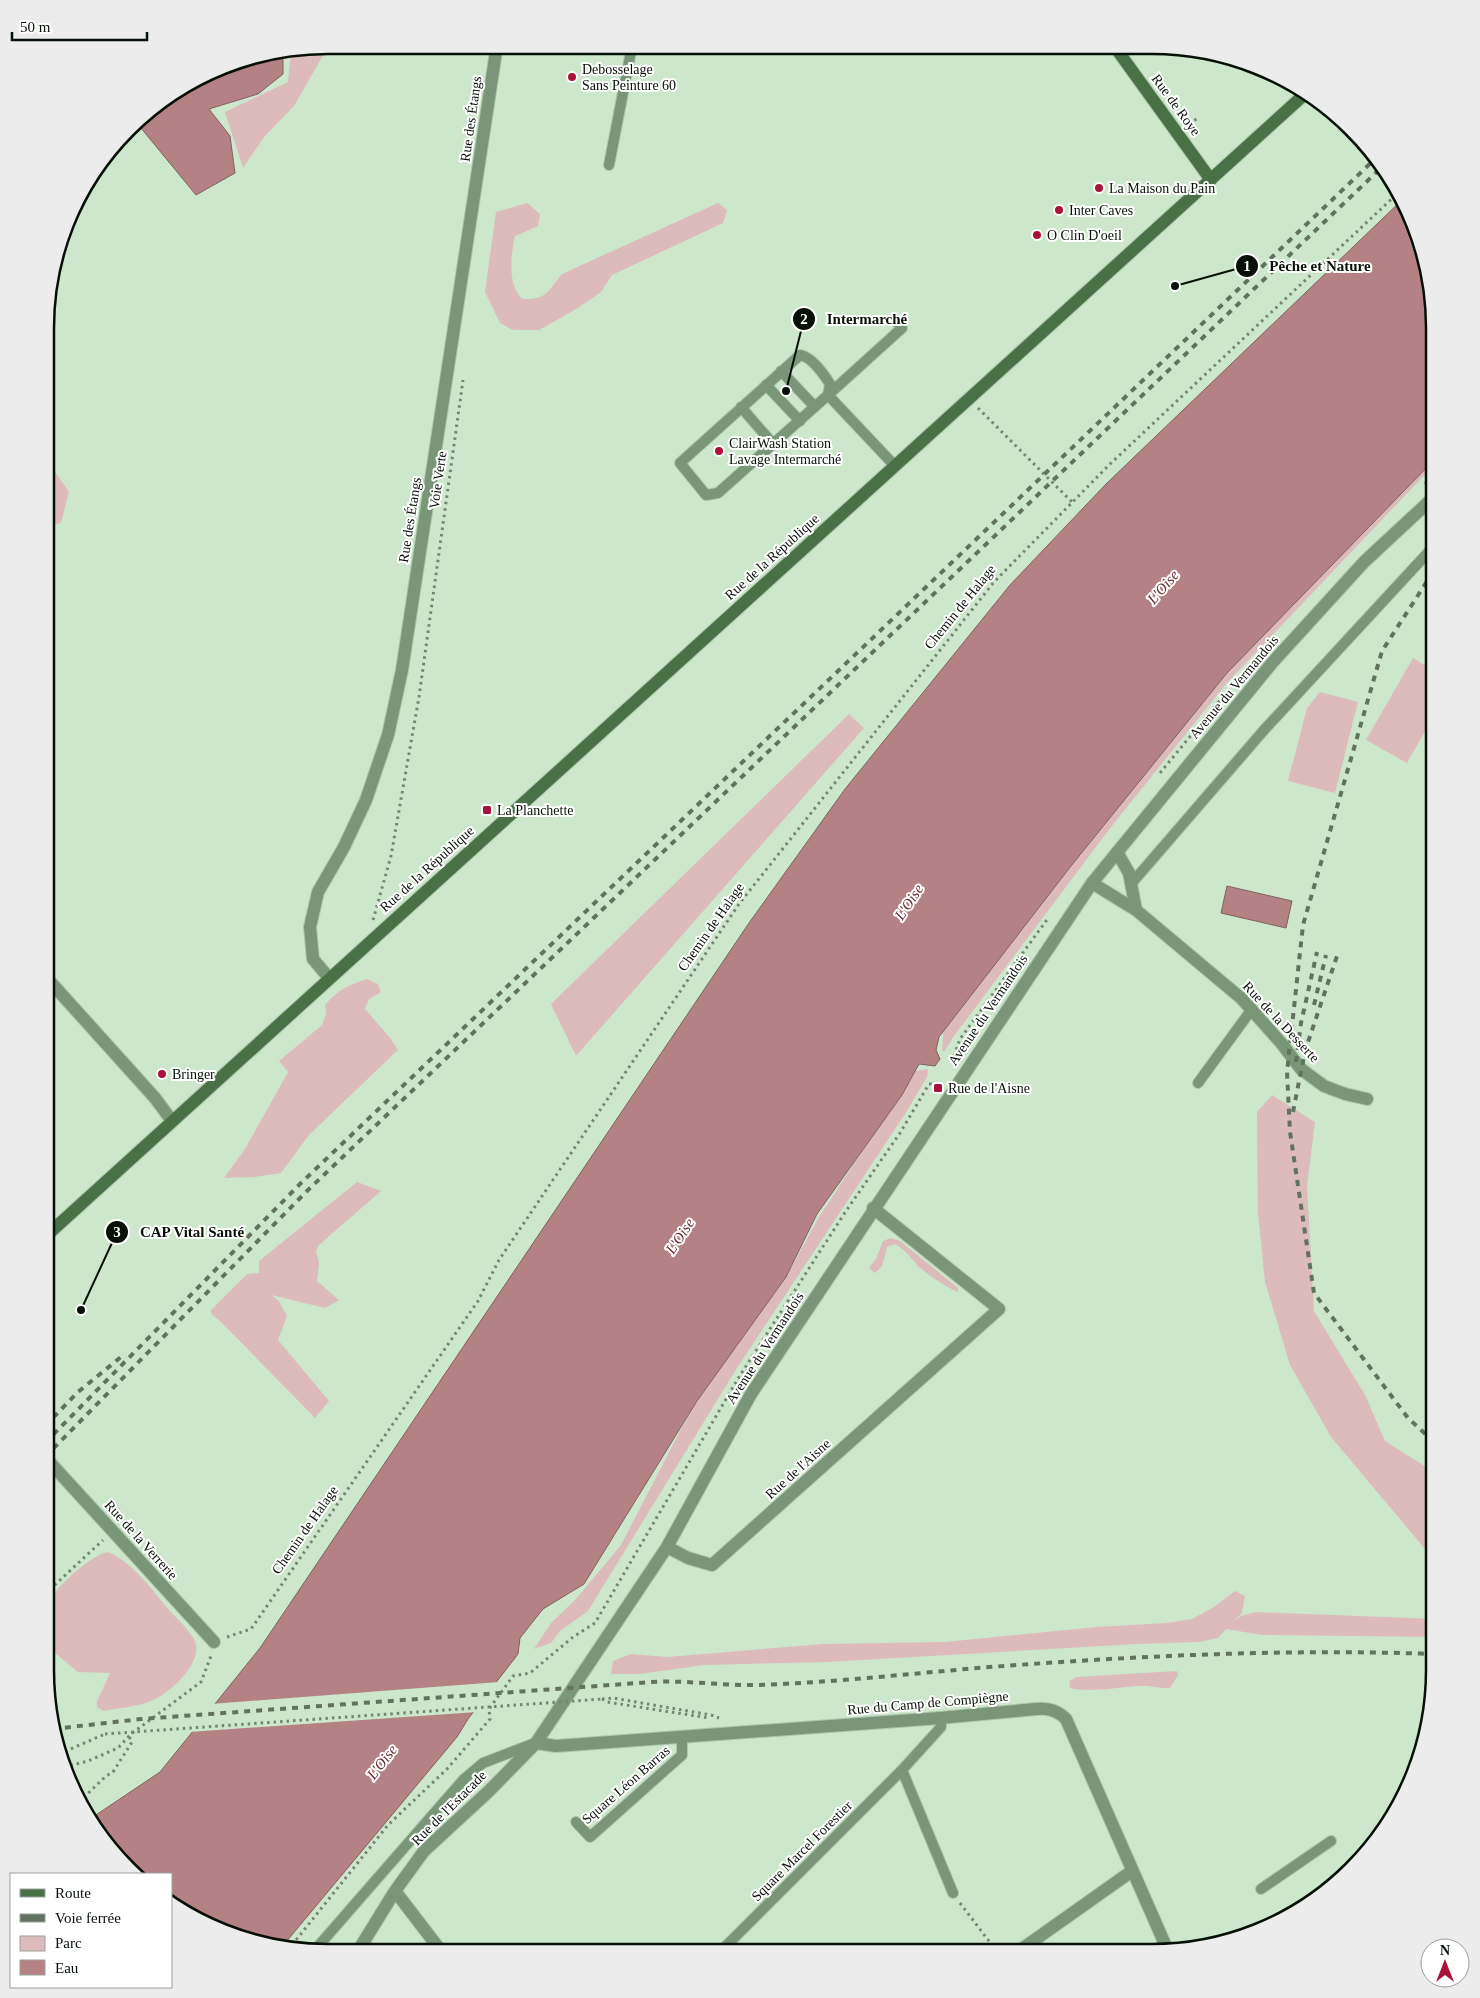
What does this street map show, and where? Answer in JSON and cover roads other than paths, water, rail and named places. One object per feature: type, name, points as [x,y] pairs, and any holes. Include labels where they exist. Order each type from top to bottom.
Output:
[{"type":"main road","name":"Rue de Roye","points":[[1120,54],[1211,180]]},
{"type":"main road","name":"Rue de la République","points":[[54,1229],[1301,98]]},
{"type":"street","name":"Rue des Étangs","points":[[329,978],[313,960],[310,927],[318,892],[344,847],[366,800],[388,735],[402,670],[496,54]]},
{"type":"street","name":"Avenue du Vermandois","points":[[536,1742],[667,1547],[751,1394],[873,1208],[1092,884],[1272,663],[1364,562],[1426,504]]},
{"type":"street","points":[[1117,852],[1129,873],[1136,910]]},
{"type":"street","name":"Rue de la Desserte","points":[[1092,884],[1136,910],[1242,999],[1282,1044],[1301,1069],[1324,1086],[1345,1094],[1367,1099]]},
{"type":"street","points":[[54,986],[155,1098],[172,1121]]},
{"type":"street","name":"Rue de l'Aisne","points":[[667,1547],[688,1558],[712,1565],[999,1309],[873,1208]]},
{"type":"street","name":"Rue de la Verrerie","points":[[54,1468],[214,1642]]},
{"type":"street","name":"Rue du Camp de Compiègne","points":[[536,1742],[556,1746],[940,1718],[1045,1708],[1060,1713],[1066,1719],[1165,1944]]},
{"type":"street","name":"Rue de l'Estacade","points":[[362,1944],[395,1891],[424,1851],[489,1791],[536,1742]]},
{"type":"street","points":[[1029,1944],[1132,1871]]},
{"type":"street","points":[[395,1891],[436,1944]]},
{"type":"lane","points":[[609,165],[630,54]]},
{"type":"lane","points":[[828,395],[830,384],[807,356],[800,354],[680,463],[706,494],[718,493],[800,421],[902,328],[894,319]]},
{"type":"lane","points":[[781,371],[815,407]]},
{"type":"lane","points":[[766,385],[800,421]]},
{"type":"lane","points":[[828,395],[895,466]]},
{"type":"lane","points":[[741,408],[773,444]]},
{"type":"lane","points":[[1131,884],[1264,730],[1426,555]]},
{"type":"lane","points":[[1198,1083],[1252,1010]]},
{"type":"lane","name":"Square Marcel Forestier","points":[[728,1944],[902,1770],[941,1727],[940,1718]]},
{"type":"lane","name":"Square Léon Barras","points":[[576,1822],[590,1837],[682,1755],[682,1737]]},
{"type":"lane","points":[[320,1944],[464,1779],[483,1763],[536,1742]]},
{"type":"lane","points":[[902,1770],[953,1893]]},
{"type":"lane","points":[[1260,1889],[1331,1841]]},
{"type":"water","points":[[283,58],[283,74],[258,94],[209,109],[230,136],[235,173],[196,195],[141,128],[161,110],[207,82],[240,68]]},
{"type":"water","name":"L'Oise","points":[[1397,205],[1417,257],[1426,310],[1426,468],[1227,673],[1071,866],[939,1037],[936,1050],[940,1059],[935,1066],[919,1064],[902,1095],[817,1214],[786,1277],[697,1401],[584,1584],[543,1609],[520,1638],[518,1654],[468,1719],[457,1737],[287,1941],[240,1930],[207,1916],[176,1898],[172,1895],[172,1873],[144,1873],[110,1837],[96,1815],[160,1772],[260,1648],[749,923],[845,789],[1010,585],[1106,484]]},
{"type":"water","points":[[1227,886],[1292,901],[1286,928],[1221,913]]},
{"type":"railway","points":[[54,1434],[301,1183],[1371,163]]},
{"type":"railway","points":[[54,1448],[307,1191],[1377,172]]},
{"type":"railway","points":[[1426,583],[1382,651],[1303,925],[1287,1072],[1290,1132],[1314,1293],[1408,1418],[1426,1435]]},
{"type":"railway","points":[[1296,1062],[1301,1023],[1317,952]]},
{"type":"railway","points":[[1314,1005],[1326,955]]},
{"type":"railway","points":[[1293,1112],[1305,1051],[1337,956]]},
{"type":"railway","points":[[54,1417],[78,1392],[121,1357]]},
{"type":"railway","points":[[60,1728],[141,1719],[652,1682],[745,1685],[791,1684],[1017,1665],[1121,1658],[1226,1654],[1330,1652],[1426,1654]]},
{"type":"place","name":"Debosselage Sans Peinture 60","points":[[572,77]]},
{"type":"place","name":"La Maison du Pain","points":[[1099,188]]},
{"type":"place","name":"Inter Caves","points":[[1059,210]]},
{"type":"place","name":"O Clin D'oeil","points":[[1037,235]]},
{"type":"place","name":"Pêche et Nature","points":[[1175,286]]},
{"type":"place","name":"Intermarché","points":[[786,391]]},
{"type":"place","name":"ClairWash Station Lavage Intermarché","points":[[719,451]]},
{"type":"place","name":"La Planchette","points":[[487,810]]},
{"type":"place","name":"Bringer","points":[[162,1074]]},
{"type":"place","name":"Rue de l'Aisne","points":[[938,1088]]},
{"type":"place","name":"CAP Vital Santé","points":[[81,1310]]}]
